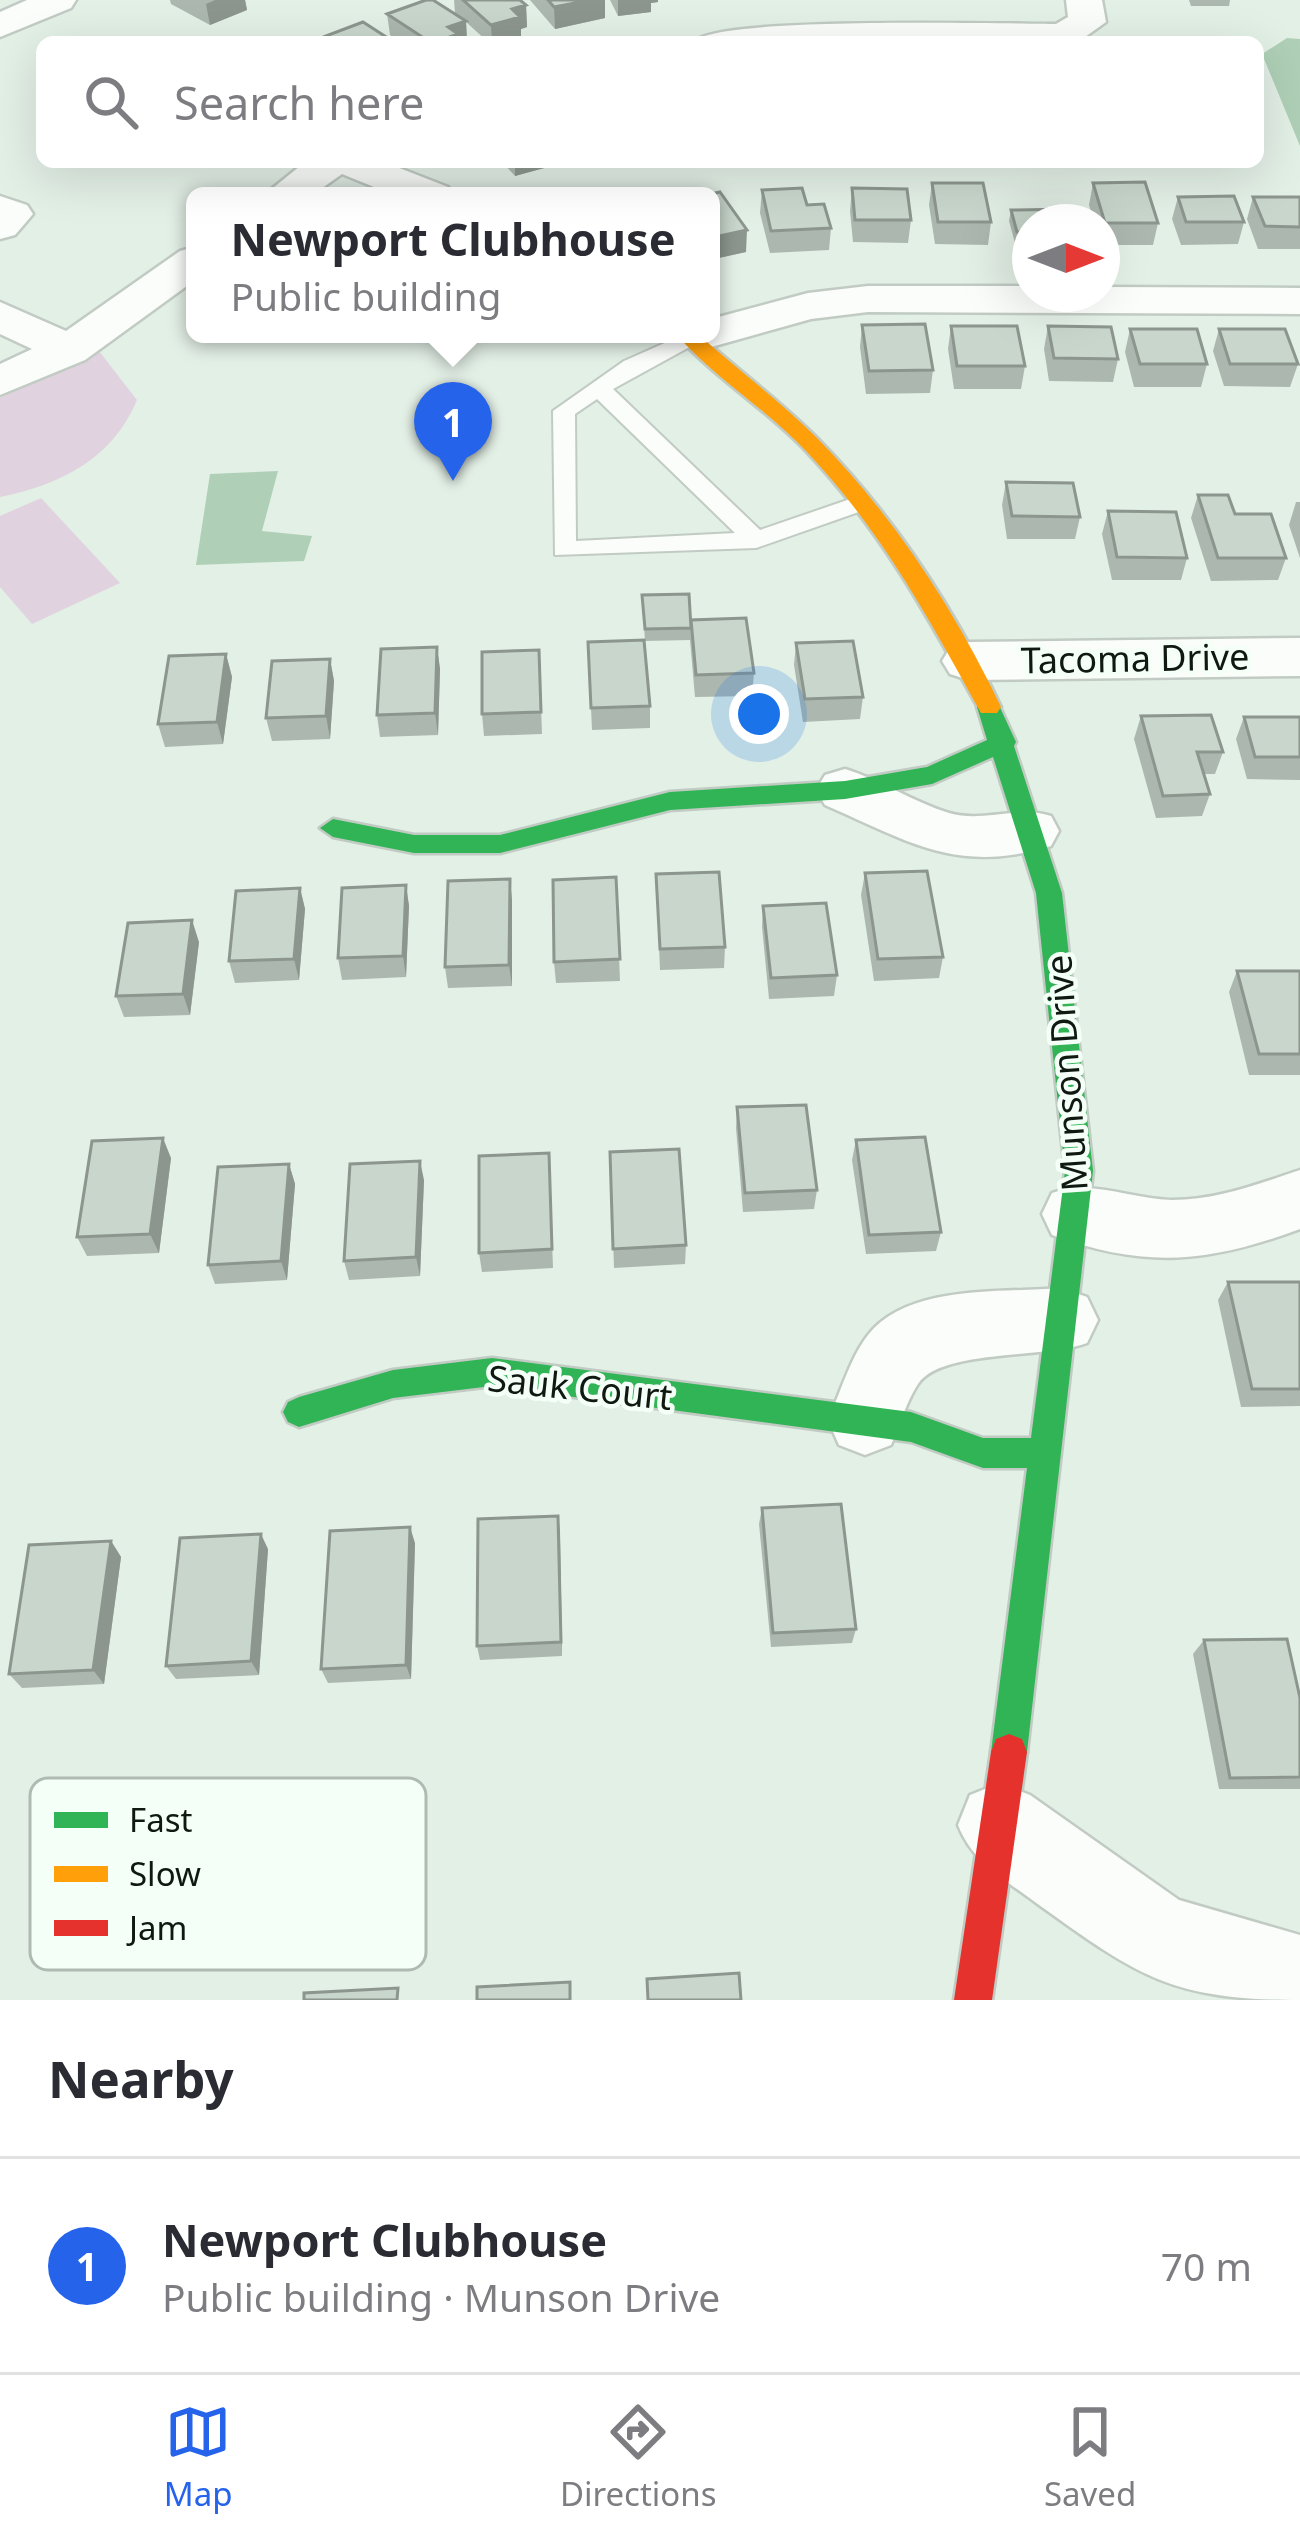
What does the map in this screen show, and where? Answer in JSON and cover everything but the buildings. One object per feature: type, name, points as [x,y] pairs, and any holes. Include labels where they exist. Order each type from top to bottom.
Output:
[{"type":"street","points":[[0,30],[58,0]]},
{"type":"street","points":[[807,36],[1056,36],[1084,27],[1084,0]]},
{"type":"street","points":[[0,30],[36,48]]},
{"type":"street","points":[[297,187],[324,168]]},
{"type":"street","points":[[362,168],[410,187]]},
{"type":"street","points":[[0,208],[12,214],[0,226]]},
{"type":"street","points":[[0,381],[69,350],[186,266]]},
{"type":"street","points":[[720,329],[808,306],[868,298],[1300,301]]},
{"type":"street","points":[[0,316],[69,350]]},
{"type":"street","name":"Munson Drive","points":[[707,343],[795,427],[862,503],[969,661],[1004,742],[1049,893],[1079,1171],[1000,1826],[973,2000]]},
{"type":"street","name":"Tacoma Drive","points":[[969,661],[1300,657]]},
{"type":"street","points":[[333,828],[414,844],[500,844],[670,801],[845,790],[932,775],[1004,742]]},
{"type":"street","points":[[845,790],[949,837],[983,842],[1030,831]]},
{"type":"street","points":[[1076,1214],[1156,1234],[1226,1227],[1300,1199]]},
{"type":"street","points":[[865,1420],[893,1359],[921,1334],[1063,1320]]},
{"type":"street","name":"Sauk Court","points":[[299,1412],[393,1384],[492,1372],[911,1427],[982,1453],[1047,1453]]},
{"type":"street","points":[[1000,1826],[1157,1937],[1242,1980]]},
{"type":"lane","points":[[684,343],[564,411],[564,549],[756,541],[862,503]]},
{"type":"lane","points":[[598,388],[756,541]]},
{"type":"shaded area","points":[[1287,38],[1300,39],[1300,146],[1264,59],[1264,53]]},
{"type":"shaded area","points":[[99,351],[137,400],[127,420],[82,466],[44,485],[0,497],[0,398]]},
{"type":"shaded area","points":[[278,471],[262,531],[312,536],[304,561],[196,565],[210,474]]},
{"type":"shaded area","points":[[41,498],[120,583],[32,624],[0,587],[0,516]]},
{"type":"traffic: fast","points":[[989,707],[1049,893],[1079,1171],[1009,1752]]},
{"type":"traffic: fast","points":[[333,828],[414,844],[500,844],[670,801],[845,790],[932,775],[1004,742]]},
{"type":"traffic: fast","points":[[299,1412],[393,1384],[492,1372],[911,1427],[983,1453],[1047,1453]]},
{"type":"traffic: slow","points":[[696,343],[798,431],[854,493],[939,611],[989,707]]},
{"type":"traffic: jam","points":[[973,2000],[1009,1752]]},
{"type":"place","name":"Newport Clubhouse","points":[[453,481]]}]
